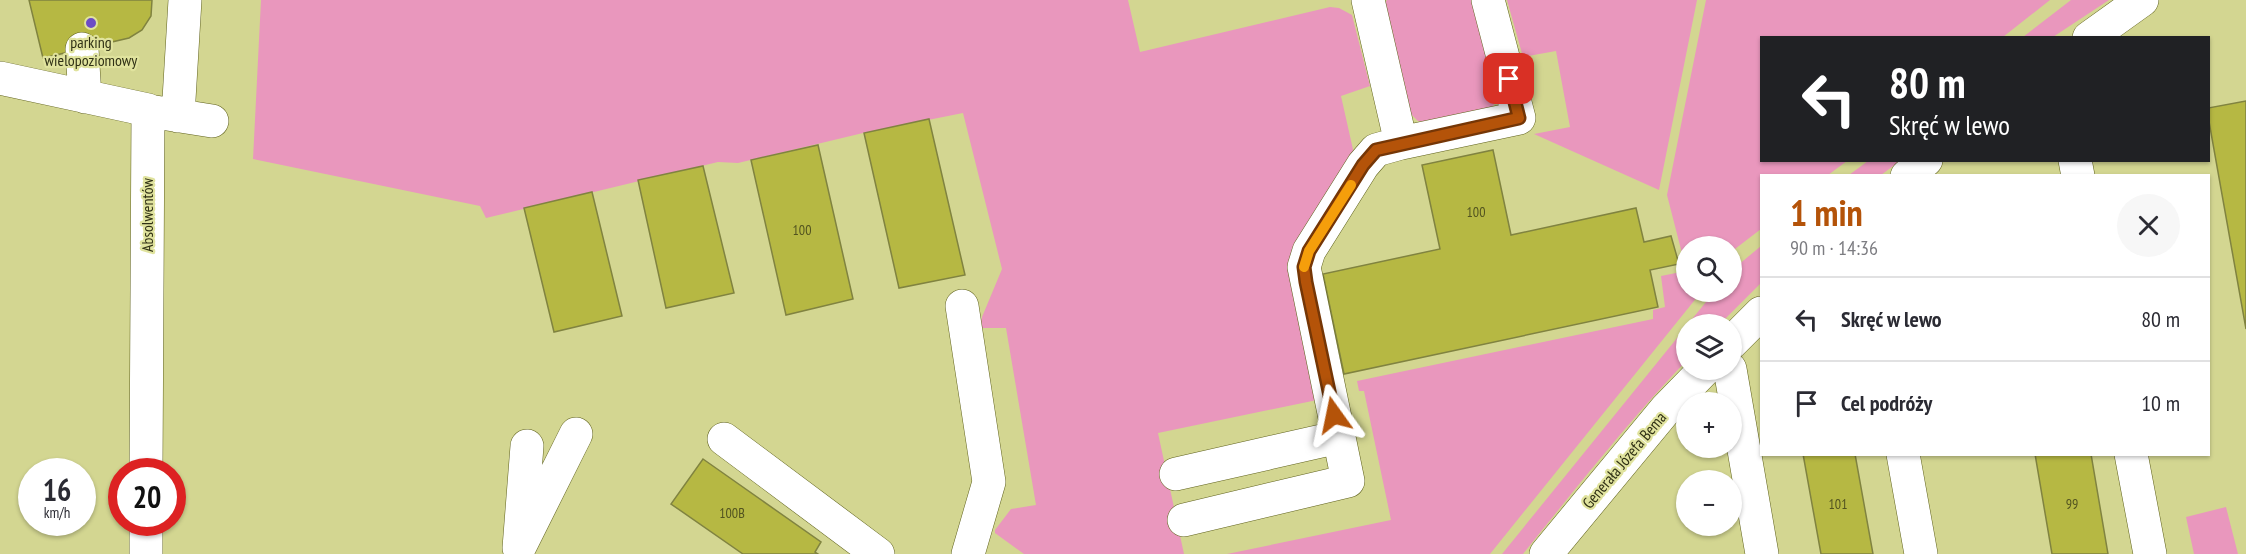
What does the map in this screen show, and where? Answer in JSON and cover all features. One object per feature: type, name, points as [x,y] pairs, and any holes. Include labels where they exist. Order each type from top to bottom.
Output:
[{"type":"street","name":"Absolwentów","points":[[147,458],[163,113],[186,0]]},
{"type":"street","points":[[1368,0],[1401,143]]},
{"type":"street","points":[[1184,520],[1348,481],[1304,267],[1309,251],[1363,165],[1376,150],[1519,118],[1488,0]]},
{"type":"street","points":[[2091,36],[2142,0]]},
{"type":"street","points":[[82,49],[85,97]]},
{"type":"street","points":[[0,78],[163,113],[212,121]]},
{"type":"street","points":[[1909,174],[1924,162]]},
{"type":"street","points":[[962,306],[989,482],[968,554]]},
{"type":"street","points":[[1742,332],[1760,314]]},
{"type":"street","name":"Generała Józefa Bema","points":[[1546,554],[1666,409],[1694,380]]},
{"type":"street","points":[[1732,380],[1762,554]]},
{"type":"street","points":[[527,446],[519,548],[576,434]]},
{"type":"street","points":[[1176,474],[1339,437]]},
{"type":"street","points":[[724,439],[878,554]]},
{"type":"street","points":[[1903,456],[1921,554]]},
{"type":"street","points":[[2131,456],[2150,554]]},
{"type":"street","points":[[146,536],[146,554]]},
{"type":"shaded area","points":[[261,0],[1128,0],[1140,52],[1330,7],[1339,8],[1352,15],[1370,86],[1341,96],[1354,154],[1296,250],[1322,399],[1158,433],[1184,554],[1024,554],[995,533],[1011,509],[1036,505],[1006,328],[980,328],[982,317],[1002,269],[963,113],[863,133],[738,163],[718,162],[486,218],[480,206],[253,159]]},
{"type":"shaded area","points":[[1387,0],[1473,0],[1497,95],[1497,100],[1491,109],[1426,123],[1418,121],[1411,114],[1384,4]]},
{"type":"shaded area","points":[[1507,0],[1697,0],[1659,190],[1534,134],[1570,127],[1556,51],[1523,57]]},
{"type":"shaded area","points":[[1706,0],[2050,0],[2004,36],[1760,36],[1760,162],[1846,162],[1829,174],[1760,174],[1760,230],[1742,244],[1742,236],[1678,236],[1667,195]]},
{"type":"shaded area","points":[[2071,0],[2109,0],[2055,36],[2024,36]]},
{"type":"shaded area","points":[[1867,162],[1899,162],[1882,174],[1850,174]]},
{"type":"shaded area","points":[[1760,247],[1760,284],[1742,302],[1742,262]]},
{"type":"shaded area","points":[[1676,273],[1676,302],[1693,302],[1683,314],[1676,314],[1676,323],[1490,554],[1227,554],[1391,520],[1364,391],[1359,391],[1357,381],[1653,319],[1653,310],[1665,307],[1661,276]]},
{"type":"shaded area","points":[[1706,302],[1742,302],[1730,314],[1696,314]]},
{"type":"shaded area","points":[[1676,339],[1676,372],[1623,431],[1523,554],[1502,554]]},
{"type":"shaded area","points":[[2226,507],[2238,554],[2194,554],[2186,517]]},
{"type":"building","name":"parking wielopoziomowy","points":[[29,0],[152,0],[151,16],[142,30],[129,38],[43,58]]},
{"type":"building","points":[[2246,101],[2246,329],[2210,127],[2210,108]]},
{"type":"building","points":[[929,119],[965,275],[899,288],[864,133]]},
{"type":"building","points":[[818,145],[853,299],[786,315],[751,160]]},
{"type":"building","points":[[1493,150],[1511,235],[1636,208],[1644,242],[1671,236],[1676,254],[1676,265],[1650,270],[1658,307],[1344,374],[1323,274],[1440,249],[1422,165]]},
{"type":"building","points":[[703,166],[734,293],[666,308],[638,180]]},
{"type":"building","points":[[592,192],[622,316],[554,332],[524,208]]},
{"type":"building","points":[[1803,456],[1855,456],[1873,554],[1821,554]]},
{"type":"building","points":[[2035,456],[2091,456],[2108,554],[2052,554]]},
{"type":"building","points":[[703,459],[821,542],[815,552],[818,554],[743,554],[671,504]]},
{"type":"slow traffic","points":[[1304,267],[1309,251],[1351,185]]},
{"type":"place","name":"parking wielopoziomowy","points":[[91,23]]},
{"type":"route","points":[[1334,415],[1306,282],[1304,267],[1309,251],[1363,165],[1376,150],[1519,118],[1509,79]]}]
